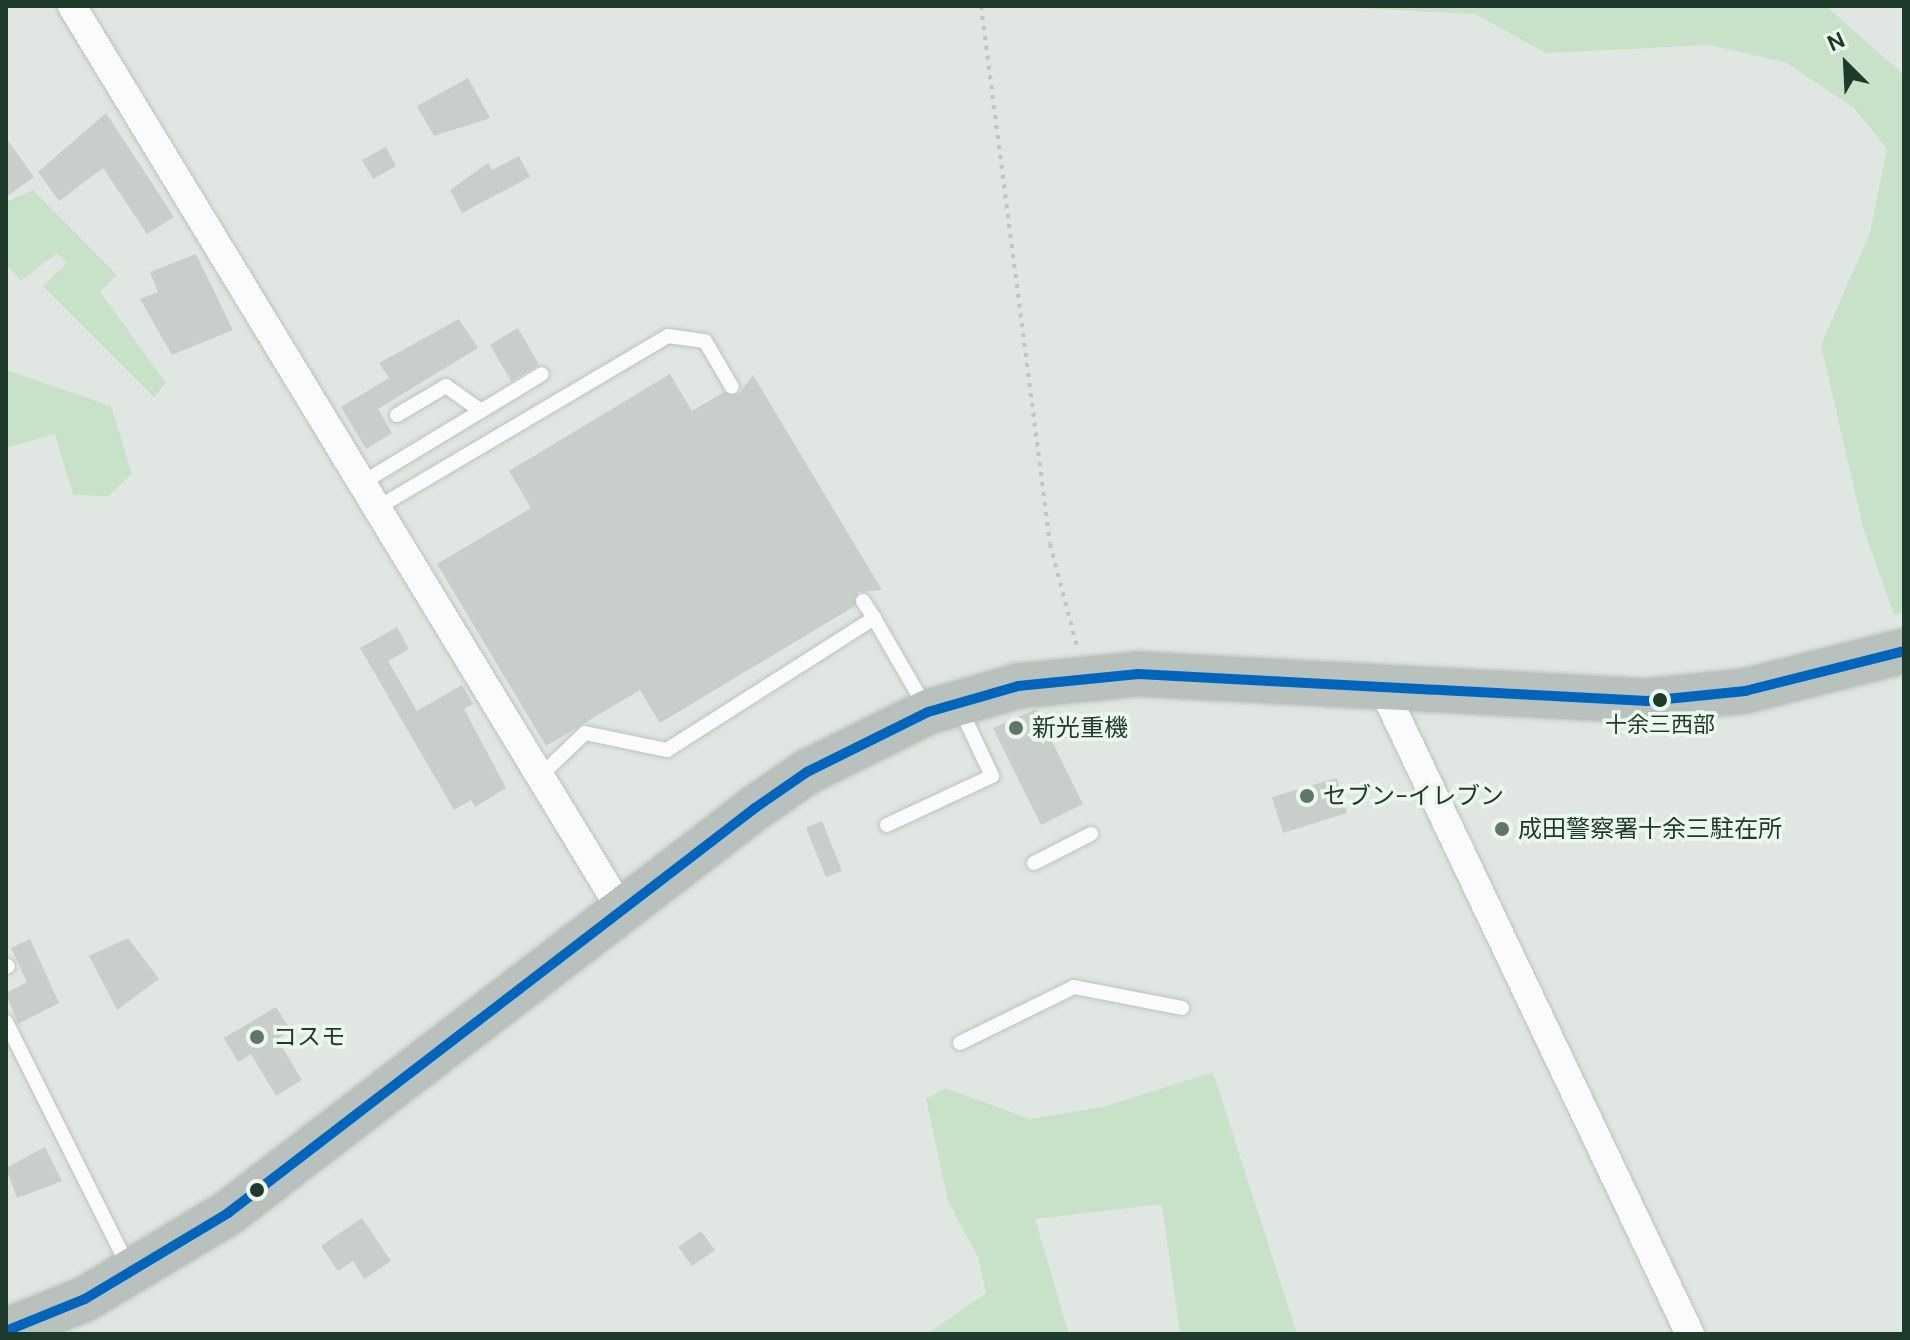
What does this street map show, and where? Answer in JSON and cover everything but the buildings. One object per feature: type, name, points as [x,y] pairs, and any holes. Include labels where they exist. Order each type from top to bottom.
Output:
[{"type":"highway","points":[[6,1331],[131,1272],[291,1169],[622,911],[807,772],[943,707],[1082,677],[1138,674],[1384,691],[1701,698],[1904,651]]},
{"type":"street","points":[[72,6],[622,911]]},
{"type":"street","points":[[1384,691],[1690,1334]]},
{"type":"lane","points":[[377,508],[668,336],[705,341],[732,387]]},
{"type":"lane","points":[[362,483],[542,374]]},
{"type":"lane","points":[[397,415],[446,386],[481,411]]},
{"type":"lane","points":[[863,601],[992,776],[887,825]]},
{"type":"lane","points":[[540,776],[585,733],[667,750],[874,618]]},
{"type":"lane","points":[[1034,863],[1091,834]]},
{"type":"lane","points":[[960,1043],[1074,987],[1182,1008]]},
{"type":"lane","points":[[6,1022],[131,1272]]},
{"type":"path","points":[[981,6],[1050,544],[1082,677]]},
{"type":"green space","points":[[1319,6],[1826,6],[1904,75],[1904,613],[1894,615],[1863,527],[1821,345],[1870,233],[1887,149],[1854,108],[1785,62],[1709,45],[1546,53],[1475,14]]},
{"type":"green space","points":[[33,190],[117,275],[100,292],[166,383],[154,397],[43,286],[67,263],[57,253],[21,281],[6,264],[6,202]]},
{"type":"green space","points":[[6,370],[111,406],[132,474],[108,496],[73,495],[55,434],[6,448]]},
{"type":"green space","points":[[1213,1072],[1297,1334],[1180,1334],[1162,1204],[1035,1219],[1069,1334],[927,1334],[986,1293],[978,1257],[948,1201],[926,1099],[945,1088],[1030,1119],[1103,1107]]},
{"type":"transit line","points":[[6,1331],[85,1299],[228,1213],[755,808],[807,772],[928,712],[1018,686],[1138,674],[1647,701],[1745,691],[1904,651]]},
{"type":"place","name":"十余三西部","points":[[1660,700]]},
{"type":"place","name":"新光重機","points":[[1016,728]]},
{"type":"place","name":"セブン-イレブン","points":[[1307,796]]},
{"type":"place","name":"成田警察署十余三駐在所","points":[[1502,829]]},
{"type":"place","name":"コスモ","points":[[257,1037]]}]
